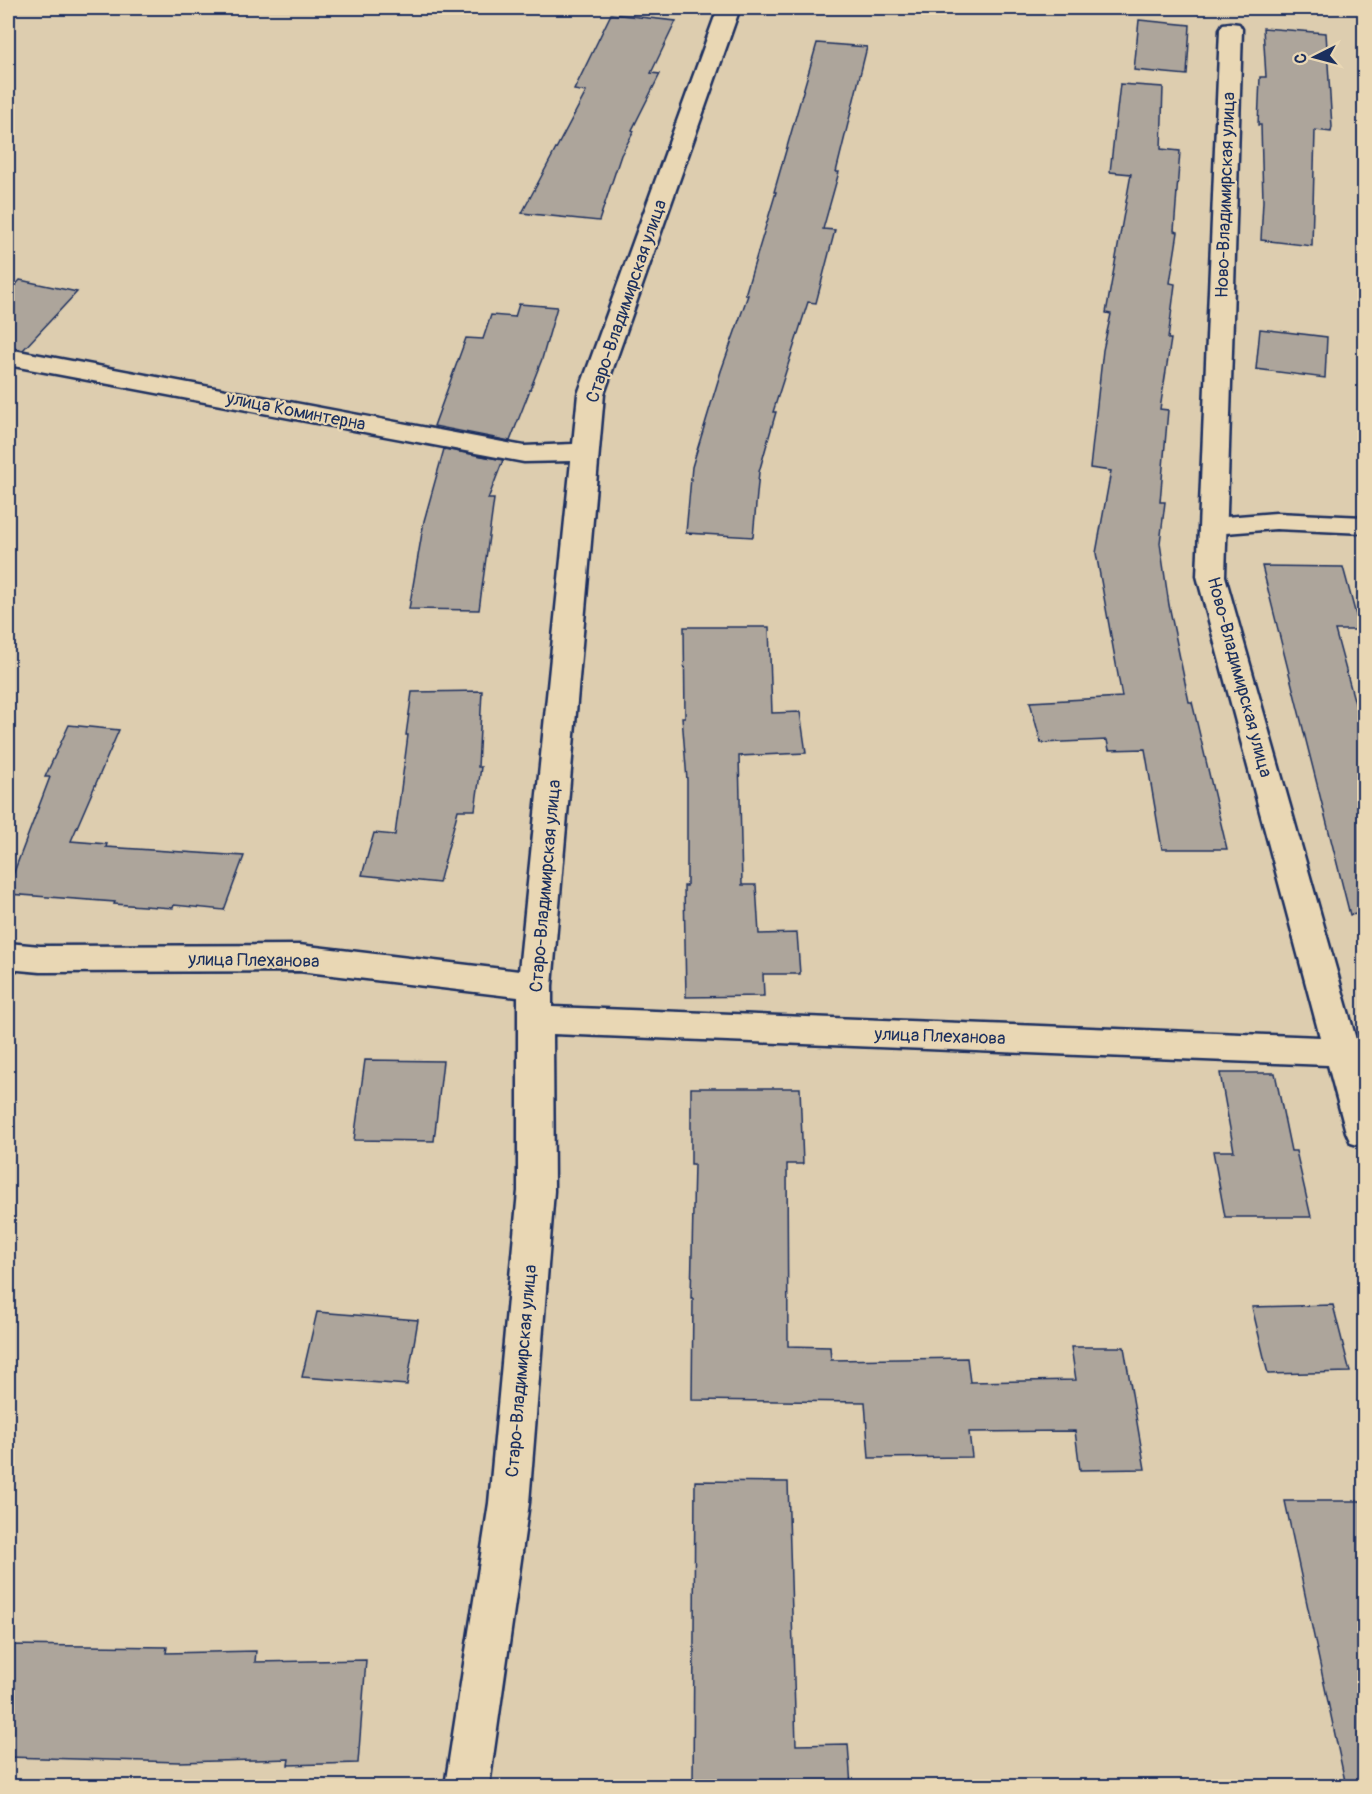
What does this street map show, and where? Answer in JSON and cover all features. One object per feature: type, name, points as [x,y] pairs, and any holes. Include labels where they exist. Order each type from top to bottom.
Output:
[{"type":"street","name":"Старо-Владимирская улица","points":[[467,1786],[510,1492],[536,1191],[535,986],[591,394],[729,8]]},
{"type":"street","name":"Ново-Владимирская улица","points":[[1231,29],[1211,576],[1365,1132]]},
{"type":"street","name":"улица Коминтерна","points":[[8,357],[524,454],[585,452]]},
{"type":"street","name":"улица Плеханова","points":[[8,956],[299,958],[535,986]]},
{"type":"street","name":"улица Плеханова","points":[[536,1020],[1344,1052]]},
{"type":"lane","points":[[1214,526],[1276,521],[1365,525]]},
{"type":"building","points":[[611,14],[676,21],[651,73],[660,74],[621,155],[599,221],[522,213],[586,92],[574,90]]},
{"type":"building","points":[[1139,20],[1190,25],[1187,75],[1134,70]]},
{"type":"building","points":[[1263,28],[1326,33],[1332,127],[1331,132],[1315,130],[1312,246],[1261,240],[1263,201],[1261,125],[1258,125],[1260,77],[1266,77]]},
{"type":"building","points":[[817,43],[867,47],[836,172],[839,172],[823,229],[835,230],[816,303],[808,302],[773,412],[776,412],[759,472],[753,537],[686,533],[692,467],[721,371],[748,295],[745,295]]},
{"type":"building","points":[[1120,84],[1163,87],[1161,149],[1180,151],[1174,231],[1178,232],[1170,283],[1175,284],[1168,339],[1171,339],[1160,409],[1168,410],[1160,502],[1165,502],[1160,543],[1169,605],[1189,702],[1192,702],[1227,849],[1162,849],[1145,749],[1109,750],[1107,740],[1041,743],[1030,702],[1122,697],[1096,553],[1111,471],[1090,468],[1103,350],[1111,314],[1106,313],[1131,174],[1110,172]]},
{"type":"building","points":[[20,280],[77,292],[23,350],[8,347],[8,293]]},
{"type":"building","points":[[519,304],[557,307],[542,359],[510,441],[434,426],[466,338],[483,339],[491,315],[515,317]]},
{"type":"building","points":[[1260,329],[1327,337],[1325,378],[1256,369]]},
{"type":"building","points":[[444,449],[503,460],[488,499],[494,499],[479,610],[409,609],[424,521]]},
{"type":"building","points":[[1262,566],[1343,567],[1360,630],[1335,630],[1365,740],[1365,913],[1350,915]]},
{"type":"building","points":[[684,627],[769,627],[772,713],[800,712],[806,753],[739,756],[742,885],[756,885],[759,934],[797,933],[800,974],[763,974],[764,996],[686,997],[684,886],[687,886],[687,780],[682,717],[685,717]]},
{"type":"building","points":[[482,691],[478,767],[481,767],[475,810],[458,810],[439,883],[362,875],[374,833],[395,835],[412,692]]},
{"type":"building","points":[[69,725],[119,730],[71,841],[107,844],[106,847],[244,856],[224,910],[174,905],[173,908],[114,904],[115,902],[8,894],[8,888],[50,777],[45,777]]},
{"type":"building","points":[[365,1060],[443,1061],[434,1141],[354,1140]]},
{"type":"building","points":[[1220,1073],[1275,1073],[1291,1151],[1296,1151],[1311,1217],[1225,1217],[1213,1151],[1234,1151]]},
{"type":"building","points":[[691,1088],[800,1088],[803,1164],[787,1164],[788,1346],[830,1347],[831,1360],[967,1358],[970,1382],[1076,1380],[1071,1347],[1124,1347],[1145,1469],[1080,1470],[1075,1431],[969,1432],[972,1457],[869,1458],[865,1402],[692,1400],[693,1298],[691,1298],[694,1164],[691,1164]]},
{"type":"building","points":[[1333,1305],[1350,1372],[1268,1374],[1252,1307]]},
{"type":"building","points":[[317,1312],[418,1320],[407,1385],[302,1377]]},
{"type":"building","points":[[695,1481],[788,1482],[796,1745],[848,1744],[851,1786],[693,1786]]},
{"type":"building","points":[[1285,1501],[1365,1501],[1365,1786],[1346,1786]]},
{"type":"building","points":[[8,1645],[167,1647],[166,1653],[256,1651],[255,1662],[366,1660],[358,1763],[288,1765],[289,1759],[179,1762],[8,1757]]}]
